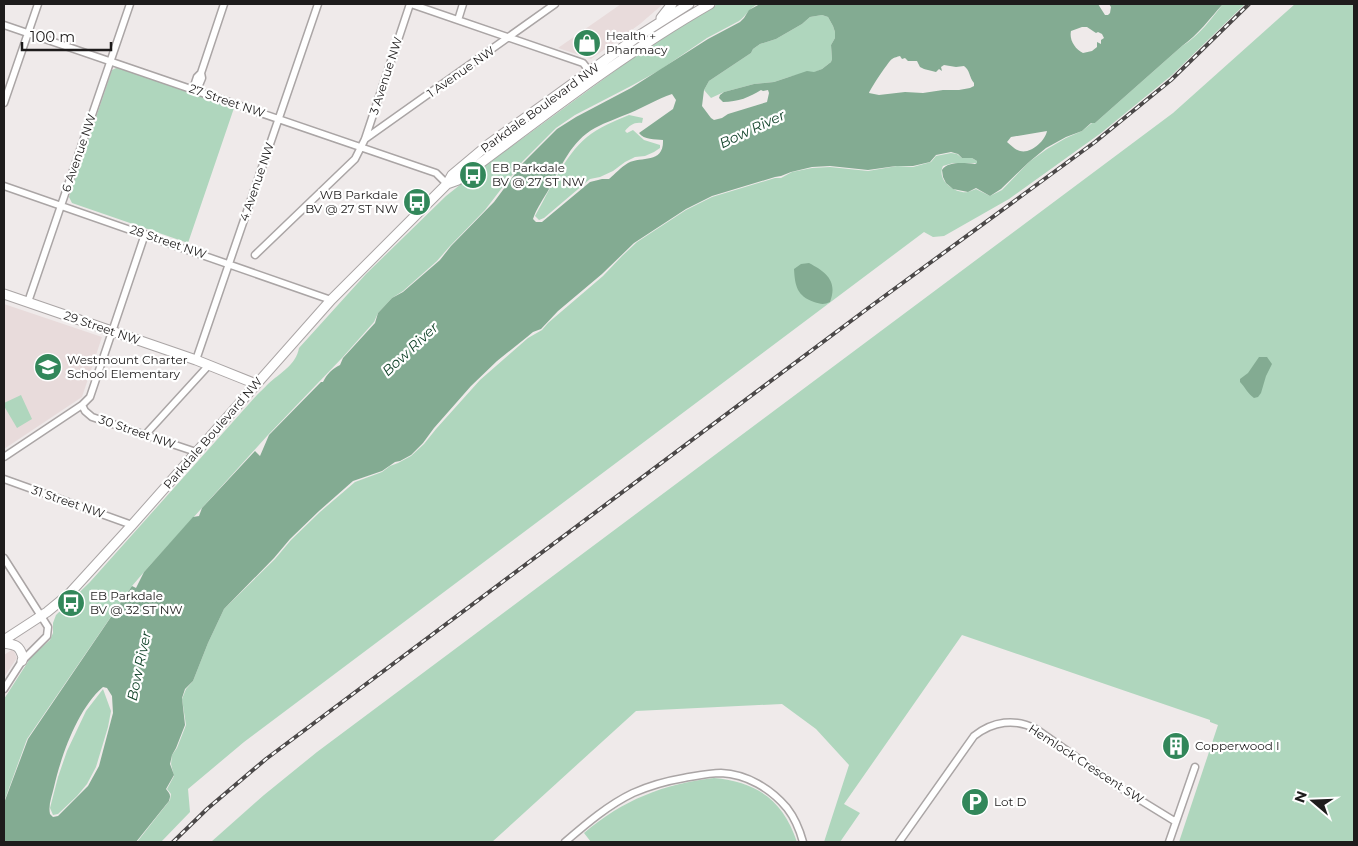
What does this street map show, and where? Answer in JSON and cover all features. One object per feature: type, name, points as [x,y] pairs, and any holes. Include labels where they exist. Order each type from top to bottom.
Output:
[{"type":"main road","points":[[656,24],[672,4]]},
{"type":"main road","points":[[683,20],[688,4]]},
{"type":"main road","name":"Parkdale Boulevard NW","points":[[41,616],[69,594],[332,300],[447,184],[452,174],[478,152],[656,24],[688,4]]},
{"type":"main road","name":"Parkdale Boulevard NW","points":[[447,184],[458,180],[605,71],[710,4]]},
{"type":"main road","name":"29 Street NW","points":[[4,294],[196,360],[256,384]]},
{"type":"main road","points":[[4,641],[41,616]]},
{"type":"main road","points":[[4,641],[19,647],[24,657],[22,662]]},
{"type":"street","points":[[4,102],[38,4]]},
{"type":"street","name":"6 Avenue NW","points":[[28,302],[130,4]]},
{"type":"street","points":[[195,90],[202,78],[201,73],[224,4]]},
{"type":"street","name":"4 Avenue NW","points":[[196,360],[318,4]]},
{"type":"street","points":[[411,4],[583,63],[590,72]]},
{"type":"street","name":"3 Avenue NW","points":[[361,148],[411,4]]},
{"type":"street","points":[[458,20],[463,4]]},
{"type":"street","name":"1 Avenue NW","points":[[365,139],[556,4]]},
{"type":"street","name":"27 Street NW","points":[[4,25],[436,173],[447,184]]},
{"type":"street","points":[[256,255],[355,159],[361,148]]},
{"type":"street","name":"28 Street NW","points":[[4,186],[332,300]]},
{"type":"street","points":[[4,456],[82,405],[90,397],[145,234]]},
{"type":"street","points":[[145,435],[209,365]]},
{"type":"street","name":"30 Street NW","points":[[82,405],[88,415],[196,452]]},
{"type":"street","name":"31 Street NW","points":[[4,479],[132,525]]},
{"type":"street","points":[[4,558],[48,627],[47,636],[22,662],[4,689]]},
{"type":"street","name":"Hemlock Crescent SW","points":[[899,842],[971,740],[986,727],[1003,722],[1022,723],[1036,729],[1119,787],[1176,822]]},
{"type":"street","points":[[1169,842],[1195,767]]},
{"type":"street","points":[[565,842],[609,807],[632,794],[666,781],[721,773],[751,780],[769,791],[788,809],[803,842]]},
{"type":"shaded area","points":[[621,4],[663,4],[640,24],[591,59],[558,48]]},
{"type":"shaded area","points":[[718,4],[758,4],[739,21],[707,38],[660,70],[575,115],[556,128],[522,162],[485,210],[437,261],[403,291],[392,298],[378,313],[374,322],[342,358],[268,435],[144,572],[132,586],[27,739],[4,802],[4,699],[31,657],[50,640],[56,615],[90,582],[257,395],[291,364],[299,348],[366,274],[446,196],[627,62],[676,28]]},
{"type":"shaded area","points":[[1223,4],[1245,4],[1172,75],[1101,133],[1009,199],[944,236],[933,237],[924,232],[244,742],[188,789],[190,812],[161,842],[137,842],[170,800],[171,794],[167,789],[174,776],[171,764],[172,755],[177,748],[186,725],[182,699],[186,689],[193,681],[224,609],[275,559],[291,540],[355,482],[382,472],[411,456],[424,444],[480,380],[528,338],[542,330],[603,276],[637,242],[686,210],[712,197],[775,178],[781,178],[792,172],[812,168],[830,167],[868,171],[897,166],[913,167],[931,162],[936,156],[951,153],[957,154],[962,158],[972,158],[977,163],[953,163],[943,166],[942,176],[944,181],[958,191],[968,192],[976,189],[990,196],[1002,190],[1029,162],[1047,149],[1095,123],[1194,37]]},
{"type":"shaded area","points":[[1295,4],[1354,4],[1354,842],[1179,842],[1218,725],[1210,722],[1210,720],[962,635],[844,804],[860,813],[840,842],[824,842],[849,765],[816,729],[782,704],[636,711],[492,842],[211,842],[264,795],[317,752],[1173,113]]},
{"type":"shaded area","points":[[822,15],[828,17],[835,32],[835,38],[831,45],[831,62],[822,69],[774,82],[754,84],[724,92],[711,98],[704,90],[709,81],[751,53],[760,44],[776,39],[802,24],[810,17]]},
{"type":"shaded area","points":[[118,67],[234,108],[188,243],[72,203],[69,197],[112,70]]},
{"type":"shaded area","points":[[629,115],[643,118],[642,123],[632,124],[625,131],[627,133],[633,130],[644,140],[660,145],[660,148],[645,156],[635,157],[600,177],[590,179],[544,218],[539,220],[535,216],[571,154],[587,137],[597,130]]},
{"type":"shaded area","name":"Westmount Charter School Elementary","points":[[4,304],[102,337],[82,397],[4,449]]},
{"type":"shaded area","points":[[21,395],[32,419],[17,428],[4,403]]},
{"type":"shaded area","points":[[13,649],[17,658],[4,677],[4,655]]},
{"type":"shaded area","points":[[103,689],[111,711],[96,767],[87,784],[77,796],[58,814],[53,815],[50,808],[67,751],[86,711]]},
{"type":"shaded area","points":[[714,778],[743,784],[766,796],[776,804],[784,815],[797,842],[591,842],[584,833],[614,811],[644,795],[678,784]]},
{"type":"water","name":"Bow River","points":[[760,4],[1098,4],[1105,15],[1108,15],[1111,7],[1109,4],[1223,4],[1193,37],[1095,123],[1091,123],[1082,131],[1046,148],[1001,189],[990,196],[976,188],[968,192],[953,189],[946,183],[942,170],[948,165],[977,163],[972,158],[962,158],[958,154],[951,152],[936,155],[930,162],[913,166],[896,166],[868,170],[830,166],[812,167],[712,196],[686,209],[634,243],[602,274],[558,311],[541,329],[533,332],[497,361],[471,386],[411,455],[395,462],[382,471],[353,481],[319,511],[224,609],[193,681],[185,689],[182,698],[185,725],[170,764],[174,775],[166,789],[170,795],[169,801],[136,842],[4,842],[4,803],[28,739],[132,586],[136,588],[144,572],[193,517],[199,516],[202,508],[255,451],[260,456],[269,435],[323,382],[330,372],[340,365],[343,358],[375,323],[378,313],[392,298],[403,292],[440,260],[494,202],[523,163],[557,129],[631,88],[708,39],[740,22],[749,10]],"holes":[[[822,15],[828,17],[835,32],[835,38],[831,45],[831,62],[814,72],[807,71],[774,82],[754,84],[724,92],[719,98],[723,102],[744,99],[761,90],[768,90],[769,93],[767,102],[728,114],[722,118],[714,120],[711,118],[702,106],[704,90],[709,81],[751,53],[760,44],[776,39],[802,24],[810,17]],[[1087,27],[1096,33],[1102,34],[1104,38],[1101,40],[1101,44],[1097,42],[1097,47],[1092,51],[1083,53],[1073,44],[1071,31]],[[900,56],[908,61],[917,61],[920,67],[936,72],[939,69],[942,71],[941,67],[944,65],[964,66],[974,86],[959,90],[923,93],[905,92],[879,95],[869,93],[893,58]],[[672,94],[676,100],[673,109],[639,133],[647,138],[663,140],[660,153],[651,158],[628,163],[609,179],[590,182],[542,222],[536,222],[533,219],[562,163],[579,140],[599,126]],[[1047,131],[1037,146],[1029,151],[1016,150],[1007,142],[1011,137]],[[103,687],[107,688],[112,696],[113,713],[99,766],[88,786],[58,816],[53,817],[50,814],[50,800],[57,775],[66,747],[86,707]]]},
{"type":"water","points":[[809,263],[821,270],[829,278],[832,295],[830,302],[826,304],[808,300],[798,290],[794,269],[801,264]]},
{"type":"water","points":[[1259,357],[1267,357],[1272,364],[1261,393],[1258,397],[1254,398],[1240,382],[1240,379],[1248,373]]},
{"type":"railway","points":[[173,842],[207,809],[266,759],[867,309],[1095,142],[1171,80],[1249,4]]},
{"type":"place","name":"Health + Pharmacy","points":[[587,43]]},
{"type":"place","name":"EB Parkdale BV @ 27 ST NW","points":[[473,175]]},
{"type":"place","name":"WB Parkdale BV @ 27 ST NW","points":[[417,202]]},
{"type":"place","name":"Westmount Charter School Elementary","points":[[48,367]]},
{"type":"place","name":"EB Parkdale BV @ 32 ST NW","points":[[71,603]]},
{"type":"place","name":"Copperwood I","points":[[1176,746]]},
{"type":"place","name":"Lot D","points":[[975,802]]}]
